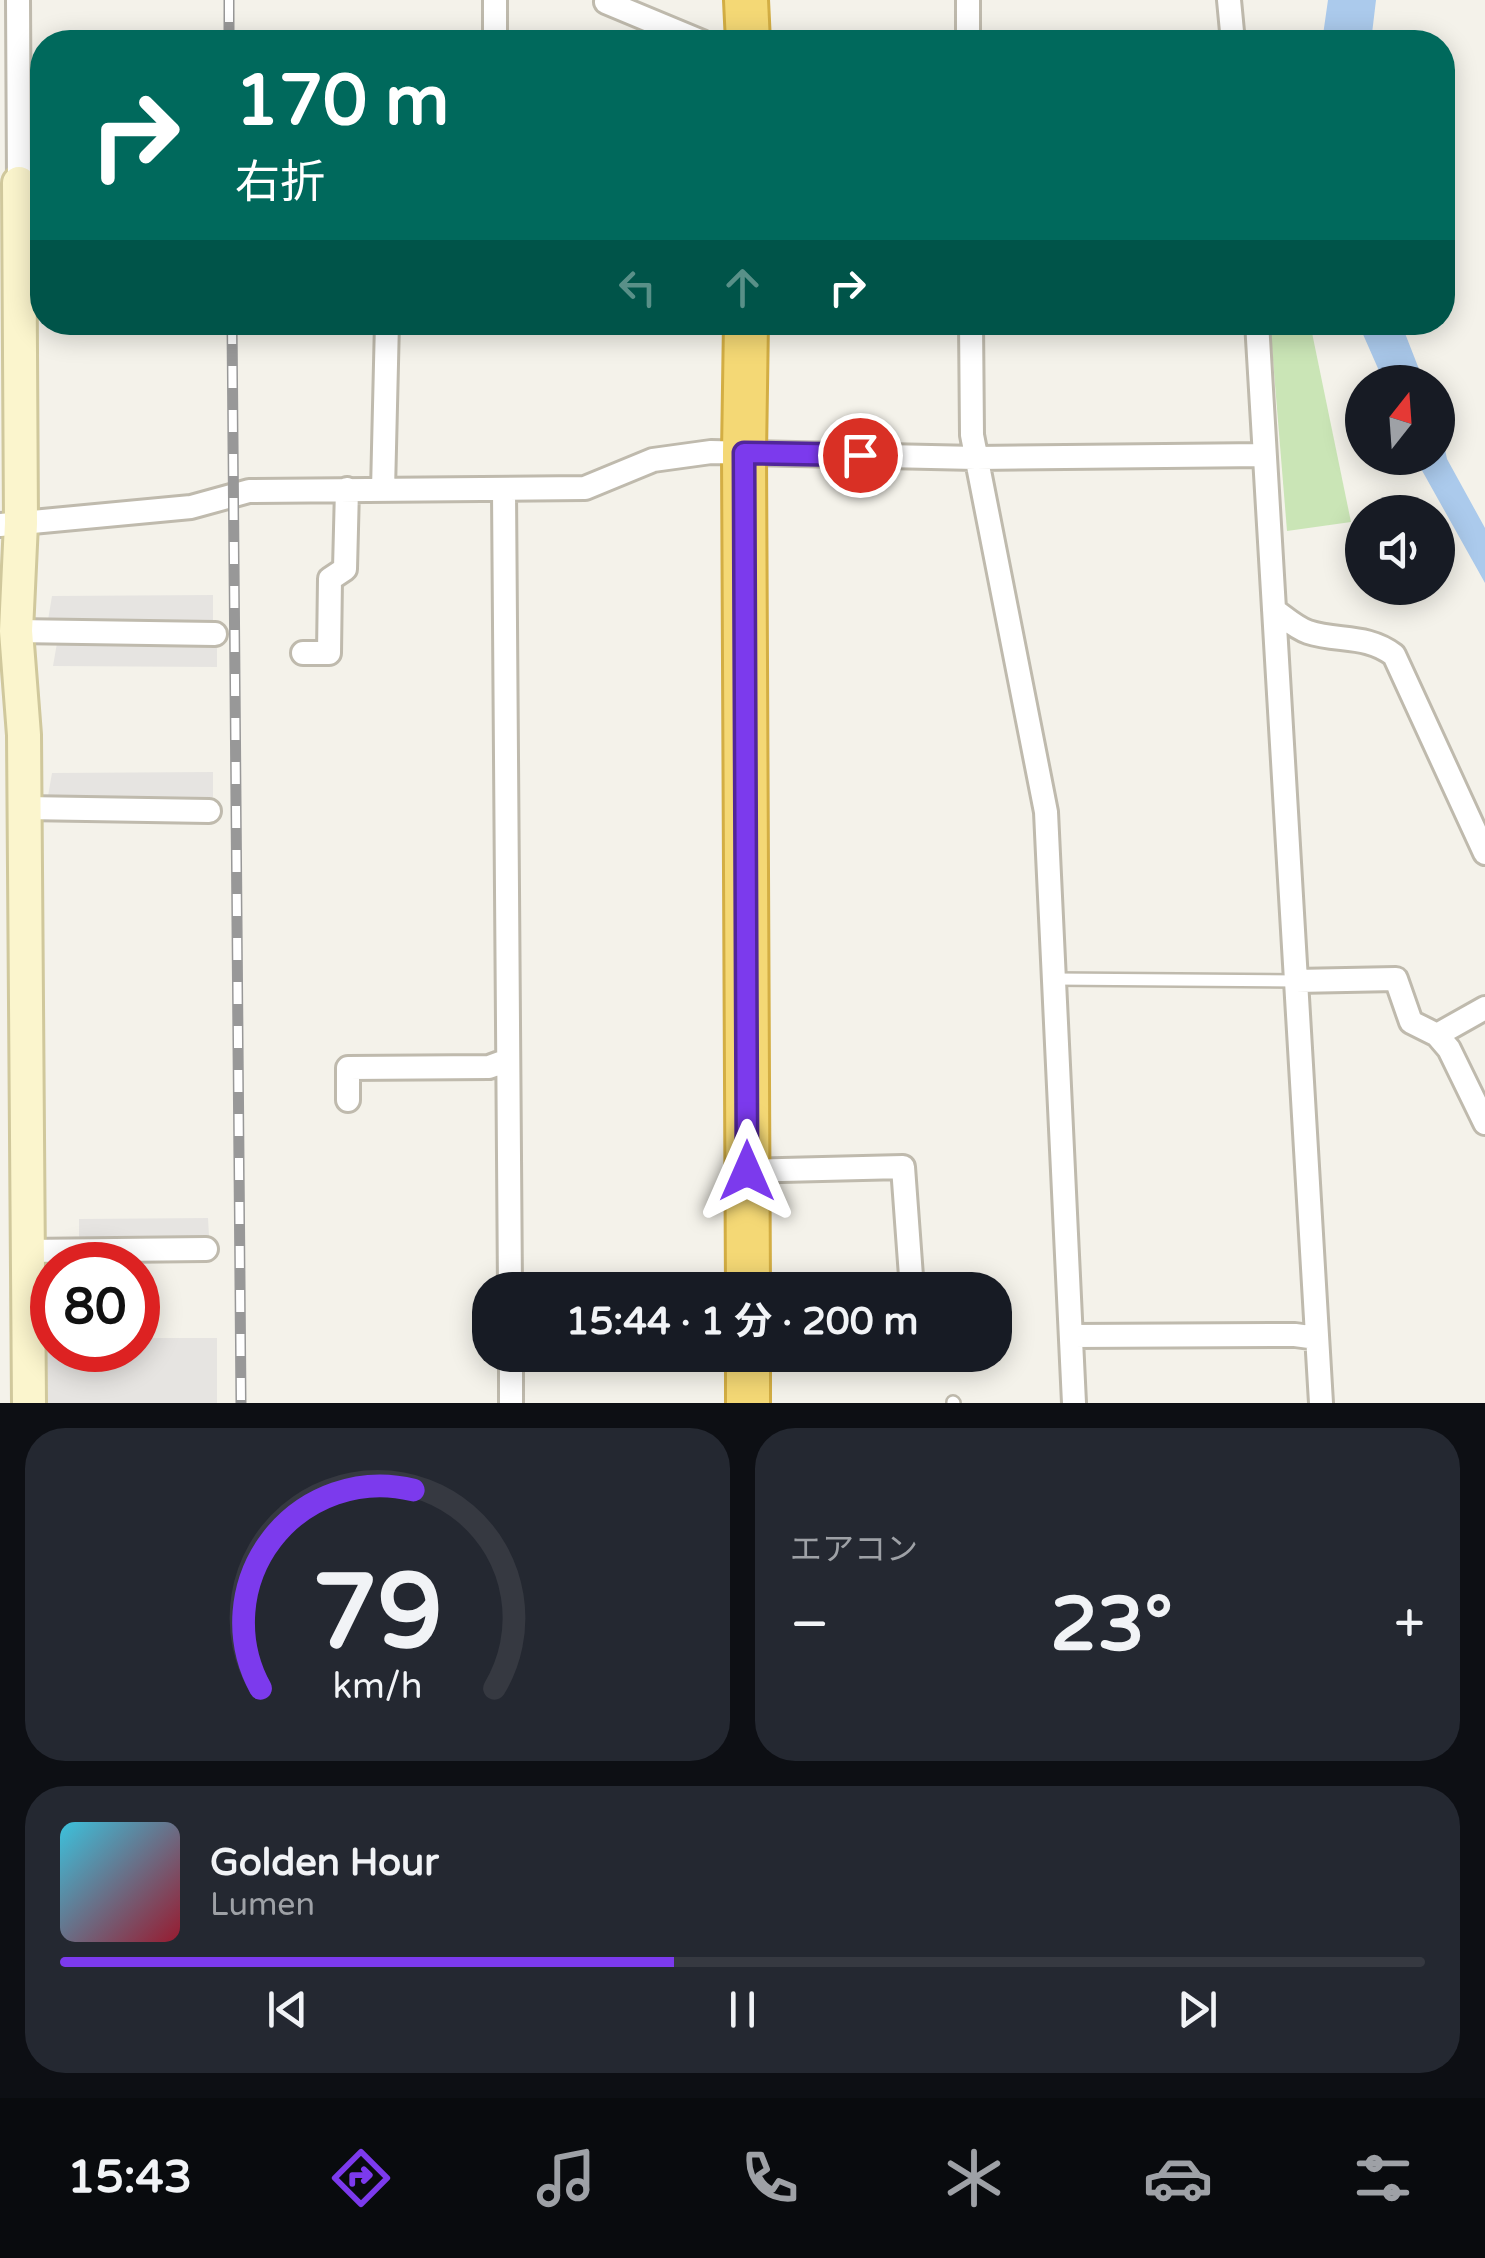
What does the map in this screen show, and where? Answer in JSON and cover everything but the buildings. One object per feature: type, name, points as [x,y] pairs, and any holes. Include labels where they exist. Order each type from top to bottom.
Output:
[{"type":"highway","points":[[746,0],[747,30]]},
{"type":"highway","points":[[746,335],[748,1272]]},
{"type":"highway","points":[[748,1372],[748,1403]]},
{"type":"street","points":[[18,0],[30,169]]},
{"type":"street","points":[[495,0],[496,30]]},
{"type":"street","points":[[968,0],[968,30]]},
{"type":"street","points":[[1229,0],[1232,30]]},
{"type":"street","points":[[606,2],[673,30]]},
{"type":"street","points":[[29,1403],[26,1250],[13,1010],[26,808],[12,735],[16,631],[10,524],[30,199]]},
{"type":"street","points":[[383,490],[386,335]]},
{"type":"street","points":[[970,335],[972,435],[1046,812],[1074,1403]]},
{"type":"street","points":[[1257,335],[1321,1403]]},
{"type":"street","points":[[10,524],[191,507],[249,491],[585,488],[653,460],[712,452],[976,458],[1264,456]]},
{"type":"street","points":[[304,653],[329,653],[330,580],[345,569],[346,490]]},
{"type":"street","points":[[504,491],[510,1272]]},
{"type":"street","points":[[1274,610],[1307,632],[1374,642],[1394,655],[1485,853]]},
{"type":"street","points":[[16,631],[216,634]]},
{"type":"street","points":[[26,808],[209,811]]},
{"type":"street","points":[[1296,980],[1396,979],[1411,1022],[1437,1035],[1448,1049],[1485,1124]]},
{"type":"street","points":[[1437,1035],[1485,1008]]},
{"type":"street","points":[[348,1100],[348,1068],[489,1068],[508,1060]]},
{"type":"street","points":[[747,1171],[903,1167],[911,1272]]},
{"type":"street","points":[[26,1250],[206,1249]]},
{"type":"street","points":[[1071,1336],[1317,1338]]},
{"type":"street","points":[[511,1372],[511,1403]]},
{"type":"lane","points":[[1054,980],[1296,980]]},
{"type":"green space","points":[[1271,335],[1312,335],[1345,495],[1345,523],[1287,531]]},
{"type":"shaded area","points":[[213,595],[213,620],[48,620],[52,596]]},
{"type":"shaded area","points":[[217,642],[217,667],[53,666],[57,643]]},
{"type":"shaded area","points":[[213,772],[213,797],[48,796],[52,773]]},
{"type":"shaded area","points":[[208,1218],[209,1236],[79,1237],[79,1219]]},
{"type":"shaded area","points":[[160,1338],[217,1338],[217,1403],[48,1403],[48,1372],[160,1372]]},
{"type":"water","points":[[1328,0],[1376,0],[1372,30],[1324,30]]},
{"type":"water","points":[[1363,335],[1406,335],[1417,365],[1377,365]]},
{"type":"water","points":[[1455,474],[1485,528],[1485,583],[1455,529],[1455,495],[1436,495],[1425,475]]},
{"type":"railway","points":[[229,0],[229,30]]},
{"type":"railway","points":[[232,335],[241,1403]]},
{"type":"route","points":[[747,1171],[744,453],[860,455]]}]
